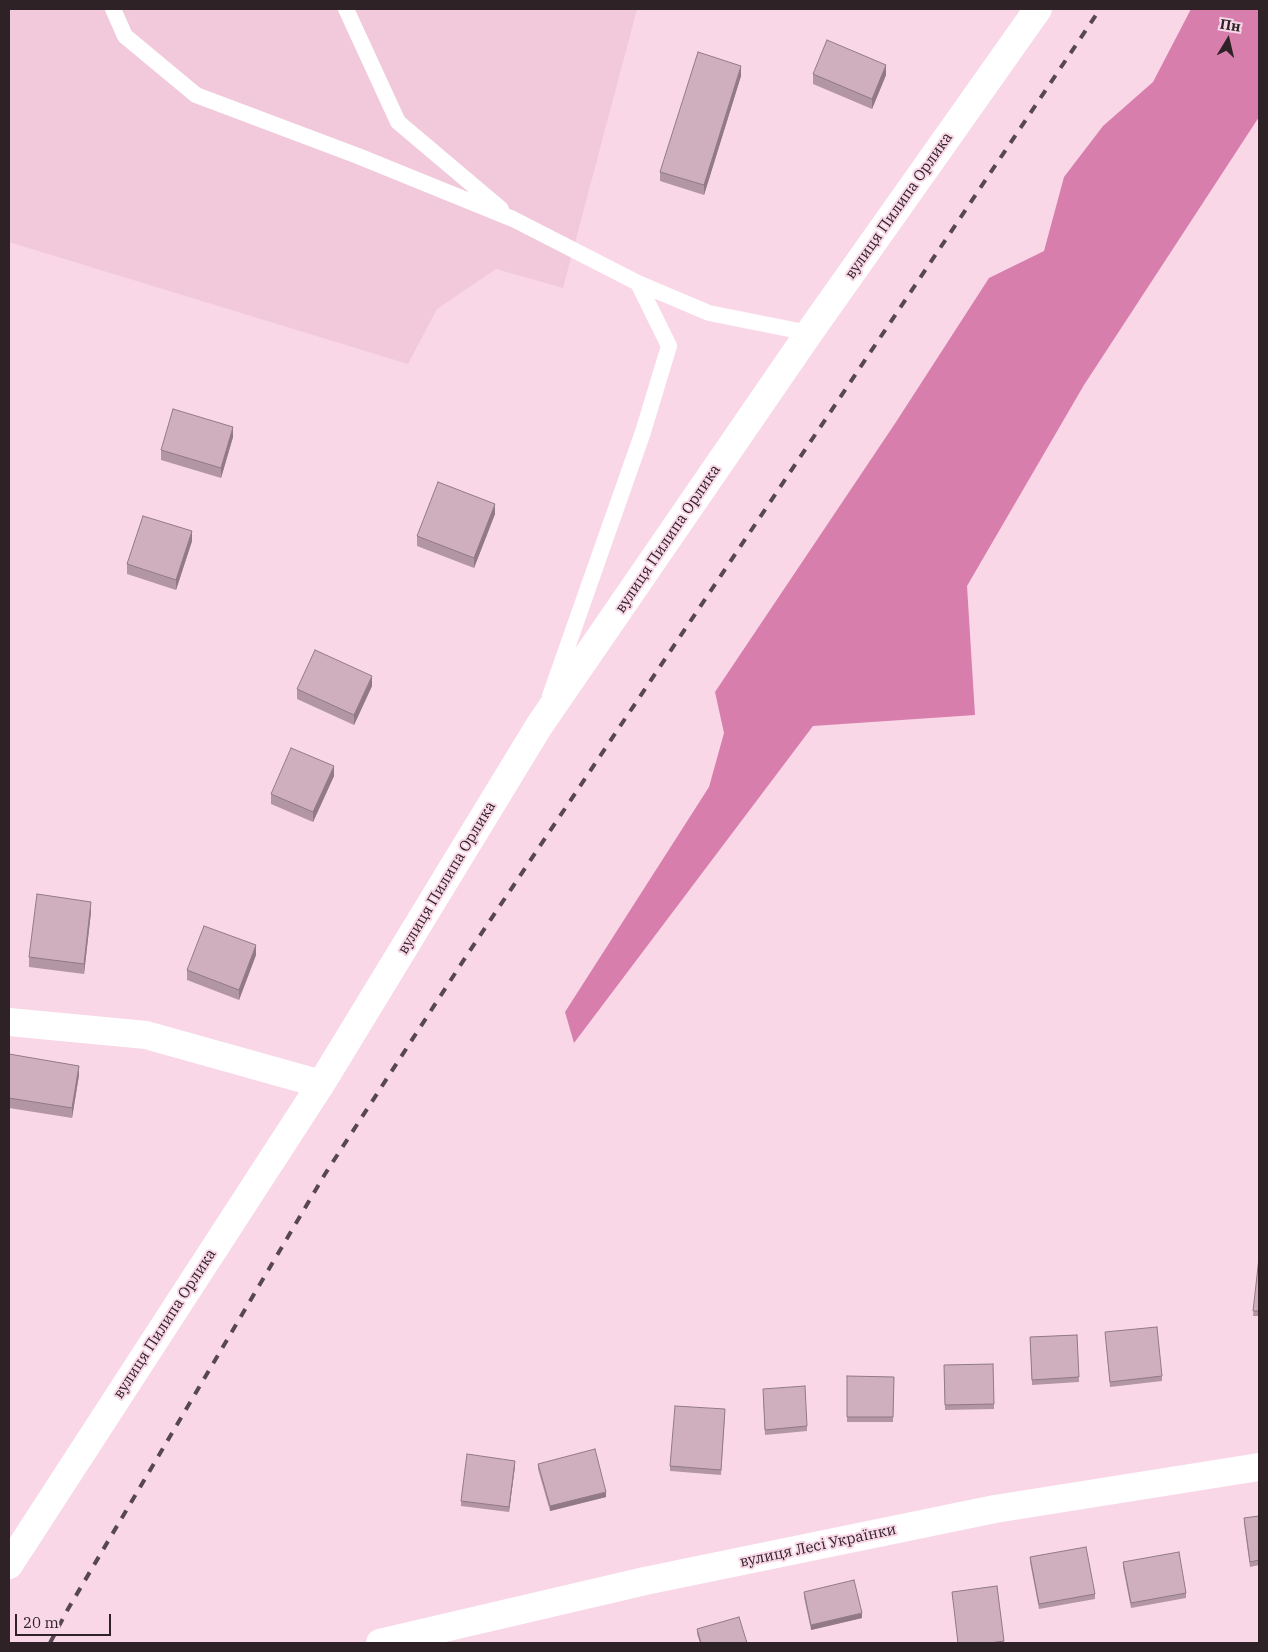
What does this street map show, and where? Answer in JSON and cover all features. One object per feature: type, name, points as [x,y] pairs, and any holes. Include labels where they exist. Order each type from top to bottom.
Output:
[{"type":"street","name":"вулиця Пилипа Орлика","points":[[9,1565],[321,1084],[539,726],[809,333],[1038,9]]},
{"type":"street","points":[[9,1022],[146,1035],[321,1084]]},
{"type":"street","name":"вулиця Лесі Українки","points":[[380,1643],[645,1581],[995,1509],[1259,1467]]},
{"type":"lane","points":[[113,9],[125,36],[196,95],[358,156],[513,219],[638,283],[709,313],[809,333]]},
{"type":"lane","points":[[346,9],[398,122],[513,219]]},
{"type":"lane","points":[[539,726],[640,441],[669,346],[638,283]]},
{"type":"shaded area","points":[[9,9],[637,9],[563,288],[496,269],[437,309],[408,364],[9,242]]},
{"type":"shaded area","points":[[1191,9],[1259,9],[1259,117],[1084,385],[967,586],[975,715],[813,726],[574,1043],[565,1012],[709,787],[724,733],[715,692],[896,422],[989,278],[1044,251],[1064,177],[1103,126],[1153,82]]},
{"type":"building","points":[[827,40],[886,65],[872,99],[813,74]]},
{"type":"building","points":[[698,52],[741,66],[704,185],[660,172]]},
{"type":"building","points":[[173,409],[233,427],[221,468],[161,450]]},
{"type":"building","points":[[438,482],[495,504],[474,558],[417,536]]},
{"type":"building","points":[[143,516],[192,531],[176,580],[127,564]]},
{"type":"building","points":[[315,650],[372,676],[354,715],[297,689]]},
{"type":"building","points":[[291,748],[334,766],[313,812],[271,794]]},
{"type":"building","points":[[37,894],[91,902],[84,964],[29,957]]},
{"type":"building","points":[[204,926],[256,945],[239,990],[187,970]]},
{"type":"building","points":[[9,1054],[79,1066],[72,1108],[9,1098]]},
{"type":"building","points":[[1259,1258],[1259,1311],[1253,1311]]},
{"type":"building","points":[[1157,1327],[1162,1376],[1110,1382],[1105,1332]]},
{"type":"building","points":[[1077,1335],[1079,1377],[1032,1380],[1030,1337]]},
{"type":"building","points":[[993,1364],[994,1404],[945,1405],[944,1365]]},
{"type":"building","points":[[847,1376],[894,1377],[893,1417],[847,1417]]},
{"type":"building","points":[[805,1386],[807,1426],[765,1430],[763,1389]]},
{"type":"building","points":[[675,1406],[725,1409],[721,1470],[670,1466]]},
{"type":"building","points":[[595,1449],[606,1492],[550,1506],[538,1464]]},
{"type":"building","points":[[467,1454],[515,1461],[509,1507],[461,1501]]},
{"type":"building","points":[[1259,1516],[1259,1560],[1250,1562],[1244,1518]]},
{"type":"building","points":[[1086,1547],[1095,1594],[1039,1604],[1030,1557]]},
{"type":"building","points":[[1179,1552],[1186,1593],[1131,1603],[1123,1562]]},
{"type":"building","points":[[854,1580],[862,1613],[811,1625],[804,1592]]},
{"type":"building","points":[[997,1586],[1004,1641],[958,1643],[952,1592]]},
{"type":"building","points":[[739,1617],[747,1643],[701,1643],[697,1629]]},
{"type":"railway","points":[[50,1643],[68,1609],[325,1174],[467,955],[1100,9]]}]
